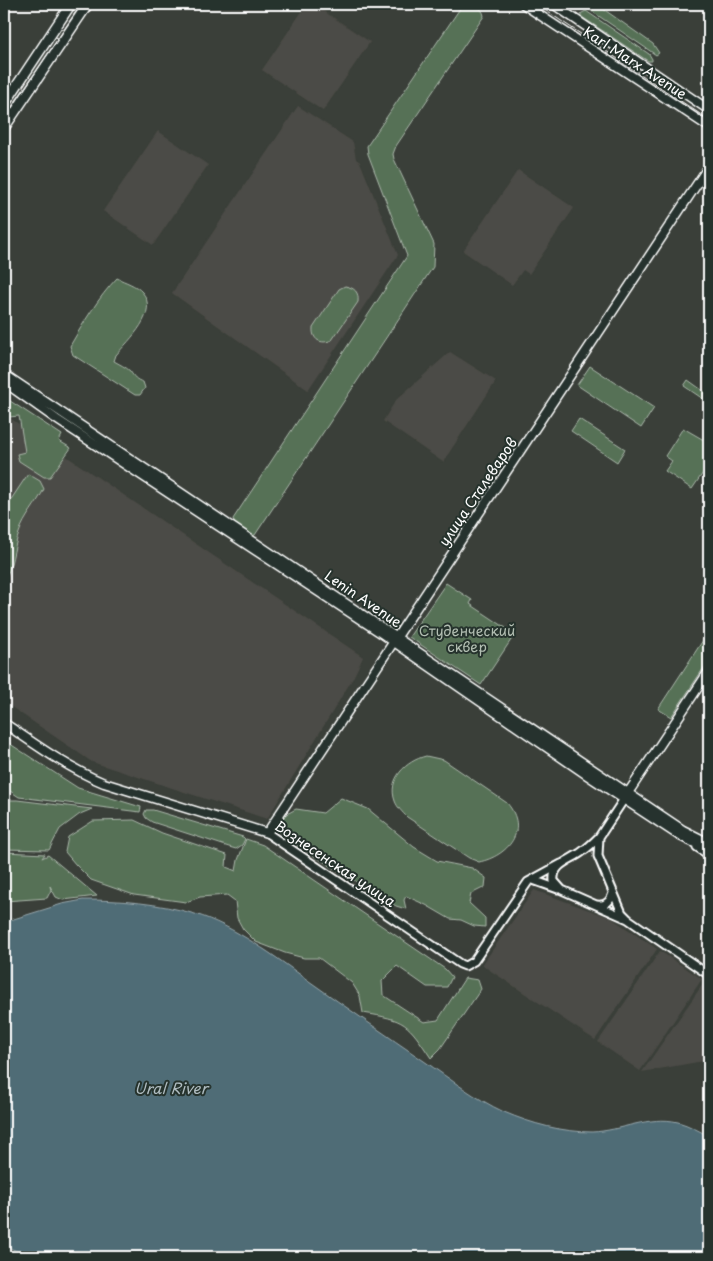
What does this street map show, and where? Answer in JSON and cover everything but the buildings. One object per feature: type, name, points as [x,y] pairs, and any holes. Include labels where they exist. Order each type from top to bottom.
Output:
[{"type":"main road","points":[[4,105],[71,4]]},
{"type":"main road","points":[[4,128],[88,4]]},
{"type":"main road","name":"Karl Marx Avenue","points":[[523,4],[709,127]]},
{"type":"main road","name":"Karl Marx Avenue","points":[[553,4],[709,110]]},
{"type":"main road","name":"улица Сталеваров","points":[[267,832],[709,166]]},
{"type":"main road","name":"Lenin Avenue","points":[[4,374],[626,796],[678,835],[709,850]]},
{"type":"main road","name":"Lenin Avenue","points":[[4,382],[56,419],[394,639]]},
{"type":"main road","points":[[626,796],[709,671]]},
{"type":"main road","name":"Вознесенская улица","points":[[4,723],[56,758],[85,775],[104,783],[267,832]]},
{"type":"main road","name":"Lenin Avenue","points":[[626,796],[709,843]]},
{"type":"street","points":[[531,881],[582,852],[599,838],[626,796]]},
{"type":"street","name":"Вознесенская улица","points":[[267,832],[465,966],[474,961],[531,881]]},
{"type":"street","points":[[678,835],[709,855]]},
{"type":"street","points":[[599,838],[598,856],[622,913],[709,975]]},
{"type":"street","points":[[582,852],[588,851],[598,856]]},
{"type":"street","points":[[560,864],[553,876],[554,882],[562,890]]},
{"type":"street","points":[[531,881],[562,890],[628,919]]},
{"type":"street","points":[[595,905],[604,904],[610,900],[613,893]]},
{"type":"shaded area","points":[[307,4],[313,4],[370,42],[323,111],[262,70]]},
{"type":"shaded area","points":[[298,106],[353,142],[356,159],[360,162],[398,255],[308,390],[172,293]]},
{"type":"shaded area","points":[[158,131],[208,165],[153,245],[103,211]]},
{"type":"shaded area","points":[[518,170],[574,208],[529,274],[523,270],[512,285],[463,251]]},
{"type":"shaded area","points":[[450,352],[496,381],[443,462],[383,421],[396,400]]},
{"type":"shaded area","points":[[4,414],[363,657],[353,678],[267,819],[92,762],[4,702]]},
{"type":"shaded area","points":[[534,890],[611,918],[657,949],[595,1040],[482,965]]},
{"type":"shaded area","points":[[660,951],[702,979],[640,1071],[598,1042]]},
{"type":"shaded area","points":[[705,981],[709,984],[709,1060],[642,1072]]},
{"type":"green space","points":[[463,4],[479,8],[484,16],[396,146],[393,154],[434,244],[433,267],[255,535],[251,536],[235,525],[233,519],[407,256],[368,154],[367,146]]},
{"type":"green space","points":[[581,4],[595,4],[599,6],[653,44],[659,53],[656,55]]},
{"type":"green space","points":[[586,11],[649,54],[652,61],[648,61],[582,17],[580,14]]},
{"type":"green space","points":[[117,278],[137,287],[147,300],[145,317],[141,325],[116,355],[114,361],[127,368],[135,378],[143,382],[145,388],[140,395],[135,395],[73,355],[70,346],[97,302]]},
{"type":"green space","points":[[345,286],[356,291],[358,302],[332,340],[321,342],[314,336],[313,328],[339,289]]},
{"type":"green space","points":[[590,366],[654,408],[641,428],[577,385]]},
{"type":"green space","points":[[688,380],[709,395],[709,403],[684,386]]},
{"type":"green space","points":[[4,397],[62,435],[59,441],[71,448],[50,477],[44,477],[19,461],[17,454],[25,452],[19,416],[9,417],[8,409],[4,410]]},
{"type":"green space","points":[[579,419],[625,449],[617,462],[571,431]]},
{"type":"green space","points":[[683,428],[709,443],[709,464],[692,489],[665,471],[672,461],[665,456]]},
{"type":"green space","points":[[28,474],[40,481],[44,489],[21,527],[4,581],[4,510]]},
{"type":"green space","name":"Студенческий сквер","points":[[446,583],[472,600],[470,604],[515,634],[481,685],[409,637]]},
{"type":"green space","points":[[709,631],[709,660],[671,717],[658,709]]},
{"type":"green space","points":[[4,740],[78,788],[141,807],[140,812],[19,797],[4,787]]},
{"type":"green space","points":[[426,756],[444,760],[507,803],[514,813],[516,832],[507,848],[489,859],[479,862],[469,858],[402,812],[396,803],[393,793],[396,778],[405,767]]},
{"type":"green space","points":[[341,798],[368,809],[414,847],[437,861],[472,868],[486,878],[485,887],[471,894],[469,903],[485,918],[485,927],[450,919],[406,896],[404,900],[406,909],[396,906],[290,841],[282,826],[283,816],[296,809],[323,813]]},
{"type":"green space","points":[[4,800],[92,809],[80,814],[60,829],[49,850],[4,849]]},
{"type":"green space","points":[[146,810],[153,810],[245,839],[242,845],[236,849],[229,847],[152,822],[144,814]]},
{"type":"green space","points":[[134,820],[162,833],[227,855],[226,867],[236,871],[246,839],[263,845],[445,969],[452,977],[447,987],[427,987],[397,966],[382,981],[383,995],[424,1022],[438,1020],[465,978],[478,980],[481,989],[440,1049],[431,1058],[416,1037],[404,1025],[388,1018],[363,1013],[360,996],[352,983],[319,958],[304,958],[256,942],[243,929],[237,918],[235,901],[227,895],[200,897],[186,902],[134,895],[91,880],[65,852],[68,837],[93,821]]},
{"type":"green space","points":[[5,852],[45,854],[42,858],[48,855],[97,896],[63,900],[56,897],[50,886],[51,890],[47,898],[5,901]]},
{"type":"water","name":"Ural River","points":[[83,900],[168,907],[195,914],[224,926],[269,953],[463,1088],[504,1112],[536,1124],[581,1132],[603,1131],[656,1120],[667,1120],[686,1125],[709,1136],[709,1257],[29,1257],[4,1245],[4,922],[62,904]]},
{"type":"tram line","points":[[4,120],[81,4]]},
{"type":"tram line","points":[[536,4],[709,120]]}]
